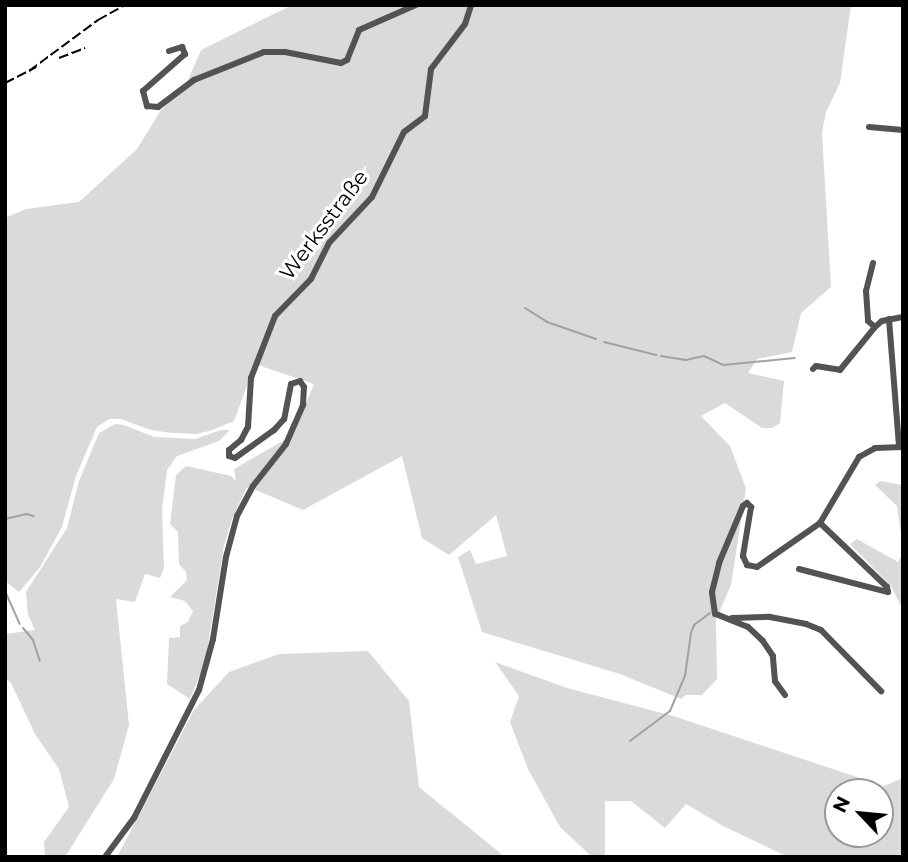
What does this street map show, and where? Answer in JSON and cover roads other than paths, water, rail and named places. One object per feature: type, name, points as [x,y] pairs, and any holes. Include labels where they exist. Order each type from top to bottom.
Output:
[{"type":"street","points":[[169,51],[182,47],[185,54],[143,91],[147,106],[158,107],[194,80],[264,52],[285,52],[341,63],[346,60],[359,30],[416,5]]},
{"type":"street","name":"Werksstraße","points":[[105,857],[134,818],[199,690],[208,664],[226,557],[237,516],[253,486],[286,444],[303,405],[304,387],[300,381],[291,384],[284,419],[235,458],[229,456],[229,450],[241,440],[248,427],[251,378],[275,316],[311,279],[329,243],[372,197],[404,132],[425,116],[431,68],[465,24],[471,5]]},
{"type":"street","points":[[869,127],[903,130]]},
{"type":"street","points":[[873,263],[866,291],[868,321],[875,327]]},
{"type":"street","points":[[813,369],[816,366],[841,370],[875,327],[888,319],[903,317]]},
{"type":"street","points":[[881,691],[821,630],[806,624],[770,618],[730,618],[715,614],[712,592],[719,563],[746,503],[751,507],[743,556],[747,565],[753,568],[820,523],[859,457],[875,448],[901,447],[888,319]]},
{"type":"street","points":[[799,569],[888,592],[887,587],[820,523]]},
{"type":"street","points":[[730,618],[763,641],[774,656],[775,681],[785,695]]},
{"type":"waterway","points":[[525,308],[547,322],[596,339]]},
{"type":"waterway","points":[[604,342],[656,355]]},
{"type":"waterway","points":[[661,356],[686,360],[704,356],[723,365],[795,358]]},
{"type":"waterway","points":[[5,519],[26,514],[34,516]]},
{"type":"waterway","points":[[5,591],[20,624]]},
{"type":"waterway","points":[[630,741],[670,711],[685,676],[694,625],[710,613]]},
{"type":"waterway","points":[[23,628],[33,640],[40,661]]},
{"type":"railway","points":[[29,71],[98,20],[125,5]]},
{"type":"railway","points":[[59,58],[85,48]]},
{"type":"railway","points":[[5,83],[36,67]]}]
